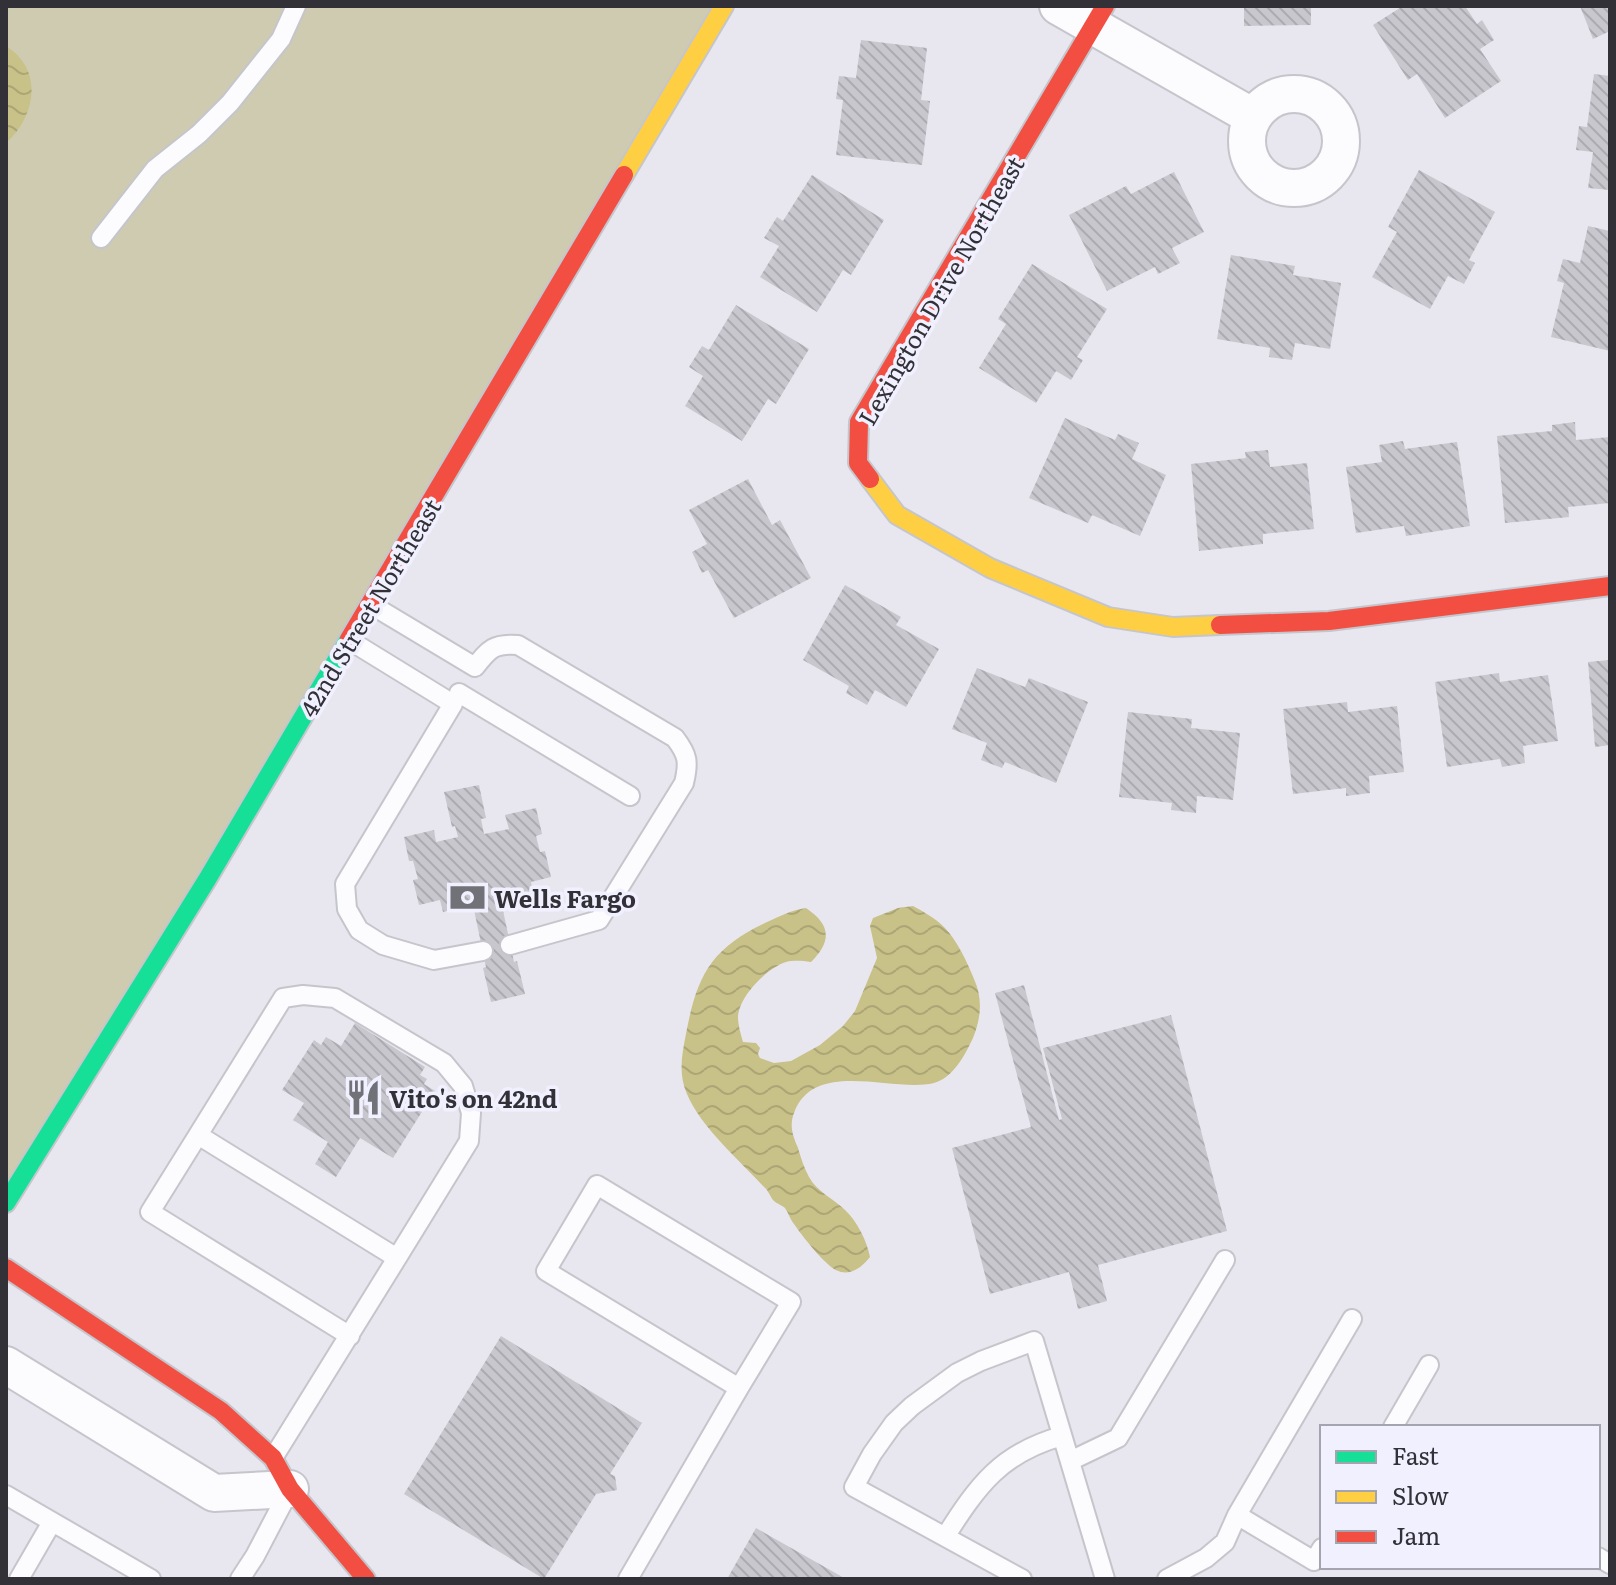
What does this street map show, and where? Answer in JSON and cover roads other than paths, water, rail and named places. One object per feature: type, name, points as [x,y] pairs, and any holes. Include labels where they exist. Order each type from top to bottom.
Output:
[{"type":"street","name":"42nd Street Northeast","points":[[6,1203],[200,891],[724,6]]},
{"type":"street","points":[[1058,6],[1099,16],[1253,117]]},
{"type":"street","name":"Lexington Drive Northeast","points":[[1099,16],[859,422],[858,463],[897,515],[990,568],[1108,617],[1173,627],[1329,621],[1610,586]]},
{"type":"street","points":[[6,1268],[221,1411],[282,1473],[366,1579]]},
{"type":"street","points":[[6,1365],[214,1493],[282,1473]]},
{"type":"lane","points":[[101,238],[155,169],[199,134],[230,103],[281,39],[296,6]]},
{"type":"lane","points":[[370,604],[475,667]]},
{"type":"lane","points":[[349,640],[630,796]]},
{"type":"lane","points":[[483,951],[434,960],[383,945],[359,930],[347,909],[345,884],[475,667],[489,650],[503,644],[518,645],[675,738],[689,765],[684,783],[599,920],[510,945]]},
{"type":"lane","points":[[240,1579],[255,1556],[282,1473],[350,1336],[469,1141],[471,1113],[463,1086],[444,1063],[335,998],[303,995],[283,998],[150,1212],[350,1336]]},
{"type":"lane","points":[[198,1135],[397,1258]]},
{"type":"lane","points":[[628,1579],[791,1302],[597,1185],[546,1271],[739,1388]]},
{"type":"lane","points":[[1070,1461],[1118,1438],[1225,1260]]},
{"type":"lane","points":[[1167,1579],[1206,1558],[1225,1542],[1237,1515],[1352,1319]]},
{"type":"lane","points":[[1022,1579],[854,1487],[894,1423],[912,1406],[969,1367],[1034,1341],[1105,1579]]},
{"type":"lane","points":[[1394,1425],[1429,1365]]},
{"type":"lane","points":[[945,1537],[980,1486],[999,1466],[1033,1446],[1062,1436]]},
{"type":"lane","points":[[6,1495],[151,1579]]},
{"type":"lane","points":[[1237,1515],[1314,1561],[1320,1551]]},
{"type":"lane","points":[[19,1579],[52,1522]]},
{"type":"water","points":[[6,46],[26,67],[32,93],[24,120],[6,143]]},
{"type":"water","points":[[913,906],[944,927],[961,952],[979,994],[978,1023],[962,1058],[953,1071],[941,1080],[917,1085],[836,1082],[804,1096],[794,1113],[793,1135],[809,1177],[816,1187],[849,1215],[869,1251],[870,1257],[859,1268],[839,1272],[807,1242],[785,1208],[774,1201],[721,1143],[693,1106],[684,1086],[682,1072],[690,1013],[702,979],[732,942],[767,922],[806,908],[824,927],[823,947],[811,962],[786,962],[763,977],[743,1000],[738,1020],[743,1042],[756,1043],[760,1048],[760,1058],[774,1063],[791,1061],[820,1045],[855,1011],[877,958],[870,926],[873,918]]},
{"type":"place","name":"Wells Fargo","points":[[468,897]]},
{"type":"place","name":"Vito's on 42nd","points":[[363,1097]]}]
